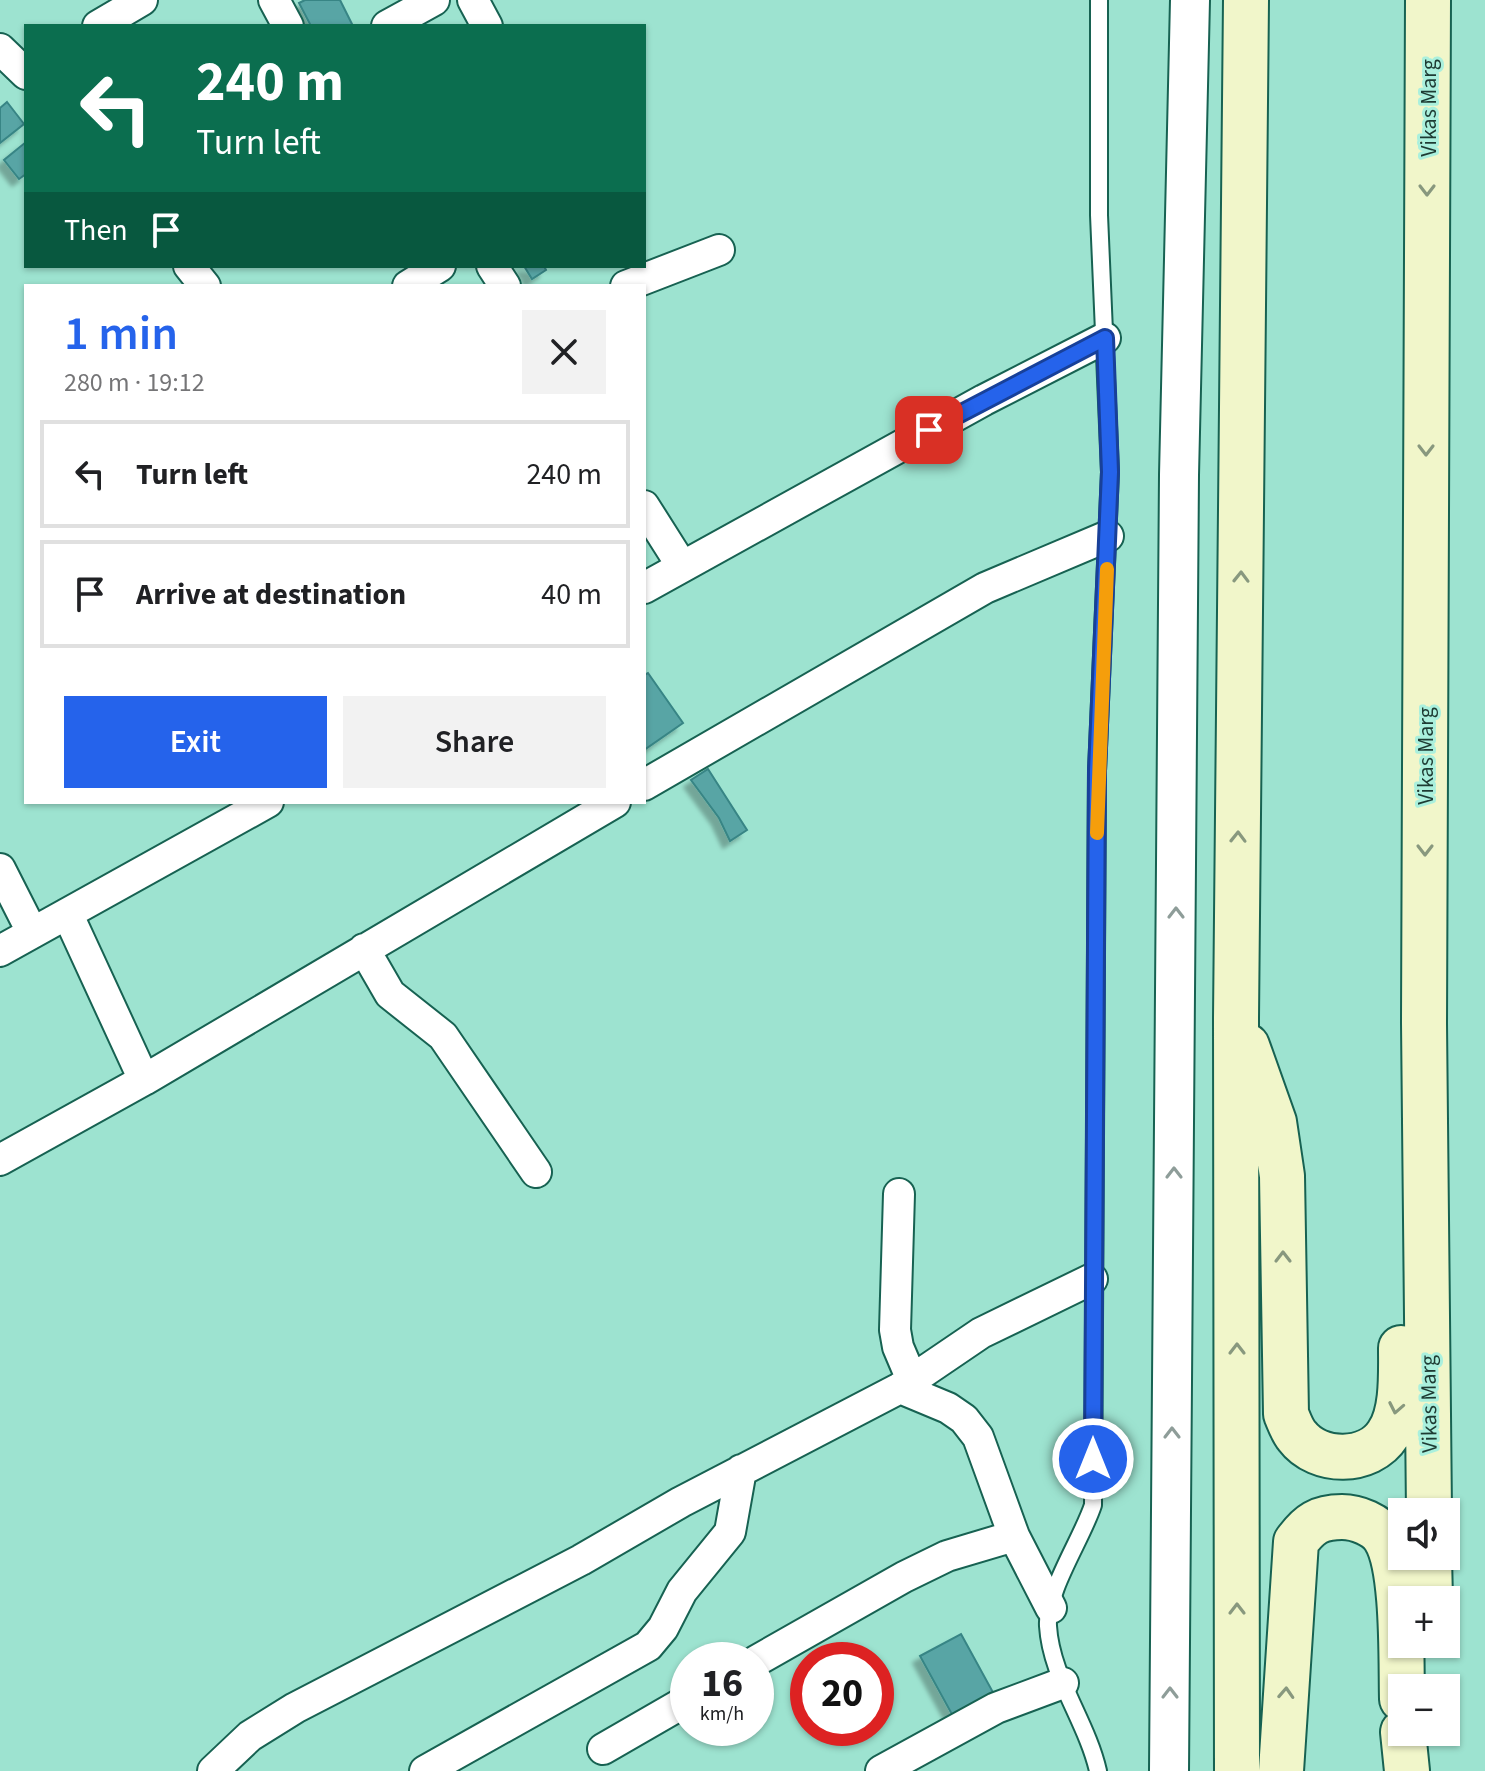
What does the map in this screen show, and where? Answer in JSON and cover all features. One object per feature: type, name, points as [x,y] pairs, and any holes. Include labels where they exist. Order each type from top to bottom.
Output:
[{"type":"main road","points":[[1237,1771],[1236,1018],[1246,0]]},
{"type":"main road","name":"Vikas Marg","points":[[1428,0],[1424,1023],[1429,1498]]},
{"type":"main road","points":[[1236,1018],[1274,1122],[1282,1176],[1286,1414],[1297,1436],[1314,1451],[1334,1457],[1354,1456],[1375,1449],[1390,1432],[1397,1407],[1404,1205],[1424,1023]]},
{"type":"main road","points":[[1281,1771],[1296,1542],[1308,1525],[1327,1517],[1348,1517],[1367,1523],[1384,1536],[1394,1559],[1401,1674]]},
{"type":"main road","points":[[1404,1746],[1407,1771]]},
{"type":"main road","points":[[1430,1746],[1431,1771]]},
{"type":"street","points":[[101,24],[142,0]]},
{"type":"street","points":[[274,0],[287,24]]},
{"type":"street","points":[[397,14],[434,0]]},
{"type":"street","points":[[473,0],[486,24]]},
{"type":"street","points":[[1169,1771],[1179,507],[1190,0]]},
{"type":"street","points":[[0,49],[24,70]]},
{"type":"street","points":[[631,284],[719,250]]},
{"type":"street","points":[[411,284],[437,268]]},
{"type":"street","points":[[646,587],[984,400],[1105,338]]},
{"type":"street","points":[[646,509],[682,566]]},
{"type":"street","points":[[646,784],[985,588],[1108,536]]},
{"type":"street","points":[[0,951],[264,804]]},
{"type":"street","points":[[0,1160],[144,1080],[612,804]]},
{"type":"street","points":[[0,869],[32,932]]},
{"type":"street","points":[[68,915],[144,1080]]},
{"type":"street","points":[[364,949],[390,994],[406,1009],[430,1022],[452,1048],[536,1172]]},
{"type":"street","points":[[899,1194],[895,1330],[906,1384],[964,1419],[978,1437],[1014,1536],[1051,1608]]},
{"type":"street","points":[[213,1771],[250,1736],[295,1708],[581,1560],[741,1470],[906,1384],[981,1333],[1092,1279]]},
{"type":"street","points":[[425,1771],[648,1646],[663,1628],[682,1591],[730,1532],[741,1470]]},
{"type":"street","points":[[774,1651],[947,1556],[1014,1536]]},
{"type":"street","points":[[881,1771],[996,1708],[1063,1683]]},
{"type":"street","points":[[603,1749],[670,1710]]},
{"type":"lane","points":[[1098,1771],[1094,1752],[1063,1683],[1048,1625],[1051,1608],[1093,1505],[1097,771],[1108,536],[1105,338],[1099,215],[1099,0]]},
{"type":"building","points":[[305,0],[340,0],[352,24],[310,24],[299,3]]},
{"type":"building","points":[[7,102],[24,124],[0,143],[0,108]]},
{"type":"building","points":[[24,144],[24,175],[19,179],[4,160]]},
{"type":"building","points":[[525,268],[545,268],[546,270],[532,279]]},
{"type":"building","points":[[646,674],[683,723],[646,749]]},
{"type":"building","points":[[708,769],[747,830],[730,841],[719,818],[691,780]]},
{"type":"building","points":[[961,1634],[995,1696],[954,1718],[920,1656]]},
{"type":"slow traffic","points":[[1097,833],[1101,657],[1107,569]]},
{"type":"route","points":[[929,430],[1105,338],[1110,472],[1097,771],[1093,1459]]}]
